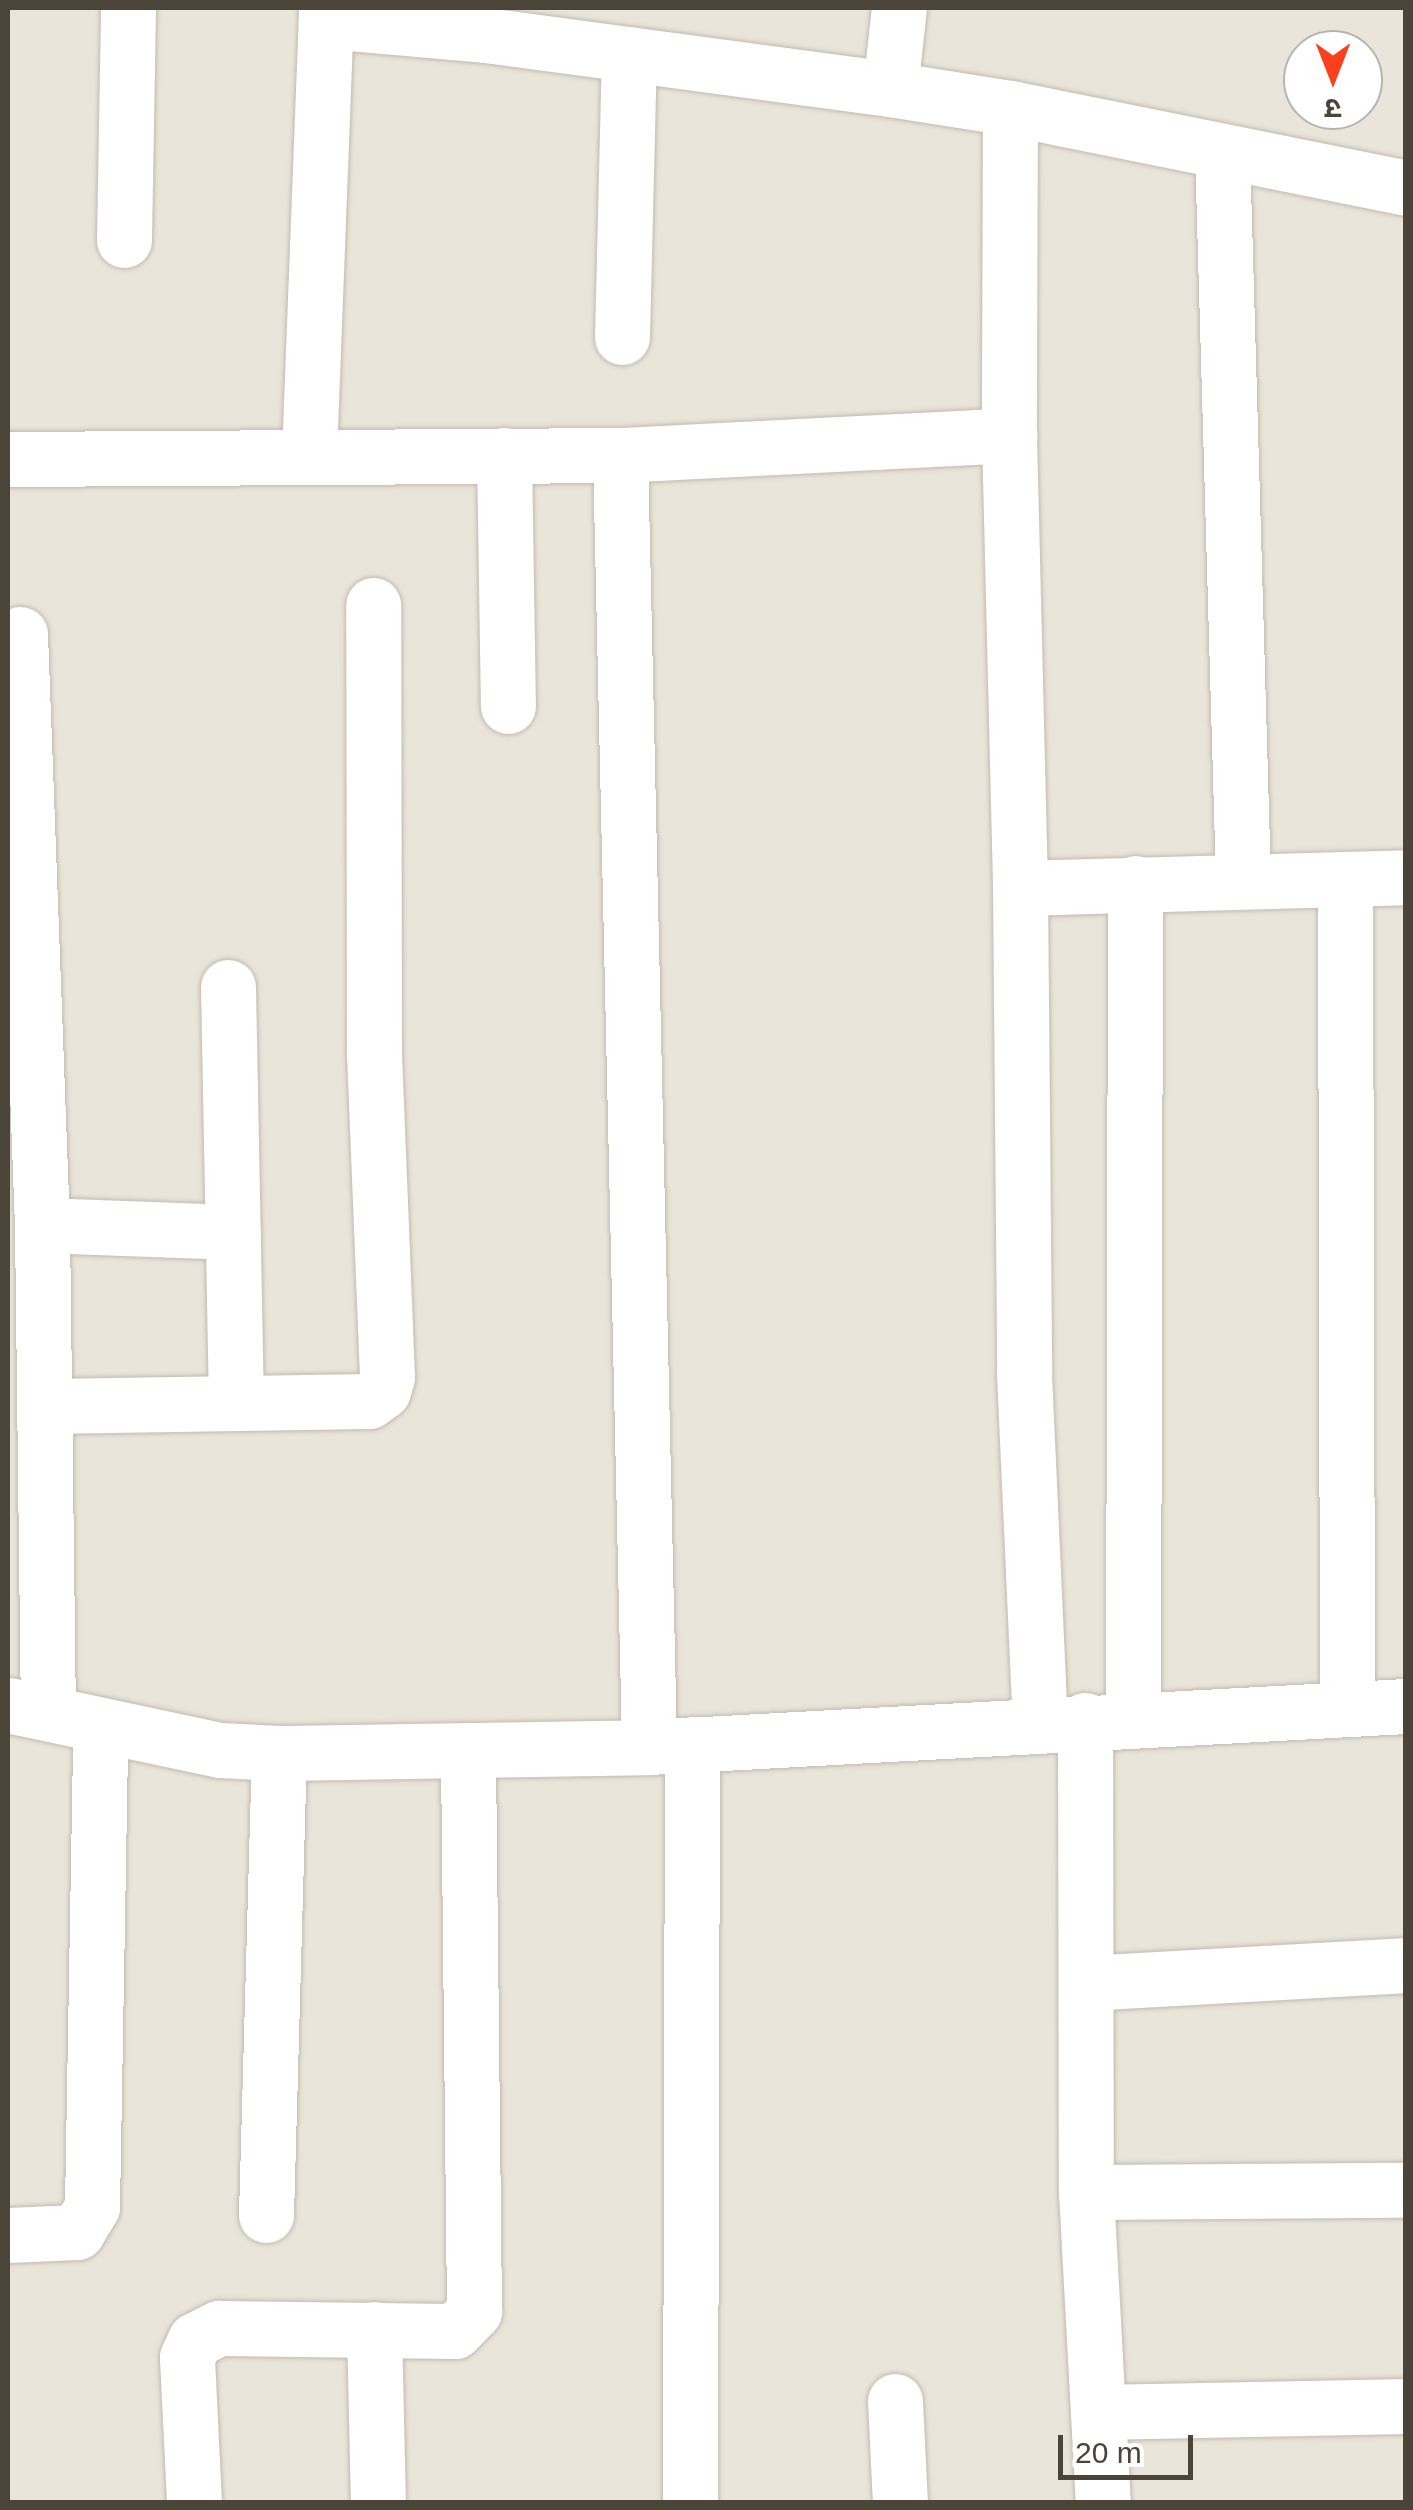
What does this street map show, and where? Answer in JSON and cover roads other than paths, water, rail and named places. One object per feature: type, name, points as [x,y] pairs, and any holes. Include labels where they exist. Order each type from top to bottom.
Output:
[{"type":"street","points":[[124,240],[128,8]]},
{"type":"street","points":[[890,89],[898,8]]},
{"type":"street","points":[[309,456],[326,14],[485,21],[630,54],[1010,108],[1406,188]]},
{"type":"street","points":[[622,337],[630,54]]},
{"type":"street","points":[[1010,108],[1010,435],[1020,888],[1024,1374],[1086,1722]]},
{"type":"street","points":[[1222,151],[1243,879]]},
{"type":"street","points":[[8,459],[620,456],[1010,435]]},
{"type":"street","points":[[504,456],[508,706]]},
{"type":"street","points":[[620,456],[670,1745],[690,2502]]},
{"type":"street","points":[[47,1406],[369,1400],[383,1391],[387,1377],[374,1054],[373,605]]},
{"type":"street","points":[[20,634],[47,1406],[28,1708],[100,1727],[220,1750],[468,1753],[1406,1706]]},
{"type":"street","points":[[1020,888],[1406,877]]},
{"type":"street","points":[[1344,879],[1347,1709]]},
{"type":"street","points":[[1103,2502],[1086,2192],[1086,1722],[1135,883]]},
{"type":"street","points":[[228,987],[236,1402]]},
{"type":"street","points":[[42,1224],[233,1232]]},
{"type":"street","points":[[8,2235],[77,2232],[92,2207],[100,1727]]},
{"type":"street","points":[[266,2216],[279,1753]]},
{"type":"street","points":[[194,2502],[187,2357],[195,2340],[219,2328],[455,2331],[474,2310],[468,1753]]},
{"type":"street","points":[[1086,1983],[1406,1965]]},
{"type":"street","points":[[1086,2192],[1406,2190]]},
{"type":"street","points":[[374,2329],[378,2502]]},
{"type":"street","points":[[895,2401],[900,2502]]},
{"type":"street","points":[[1099,2412],[1406,2406]]}]
